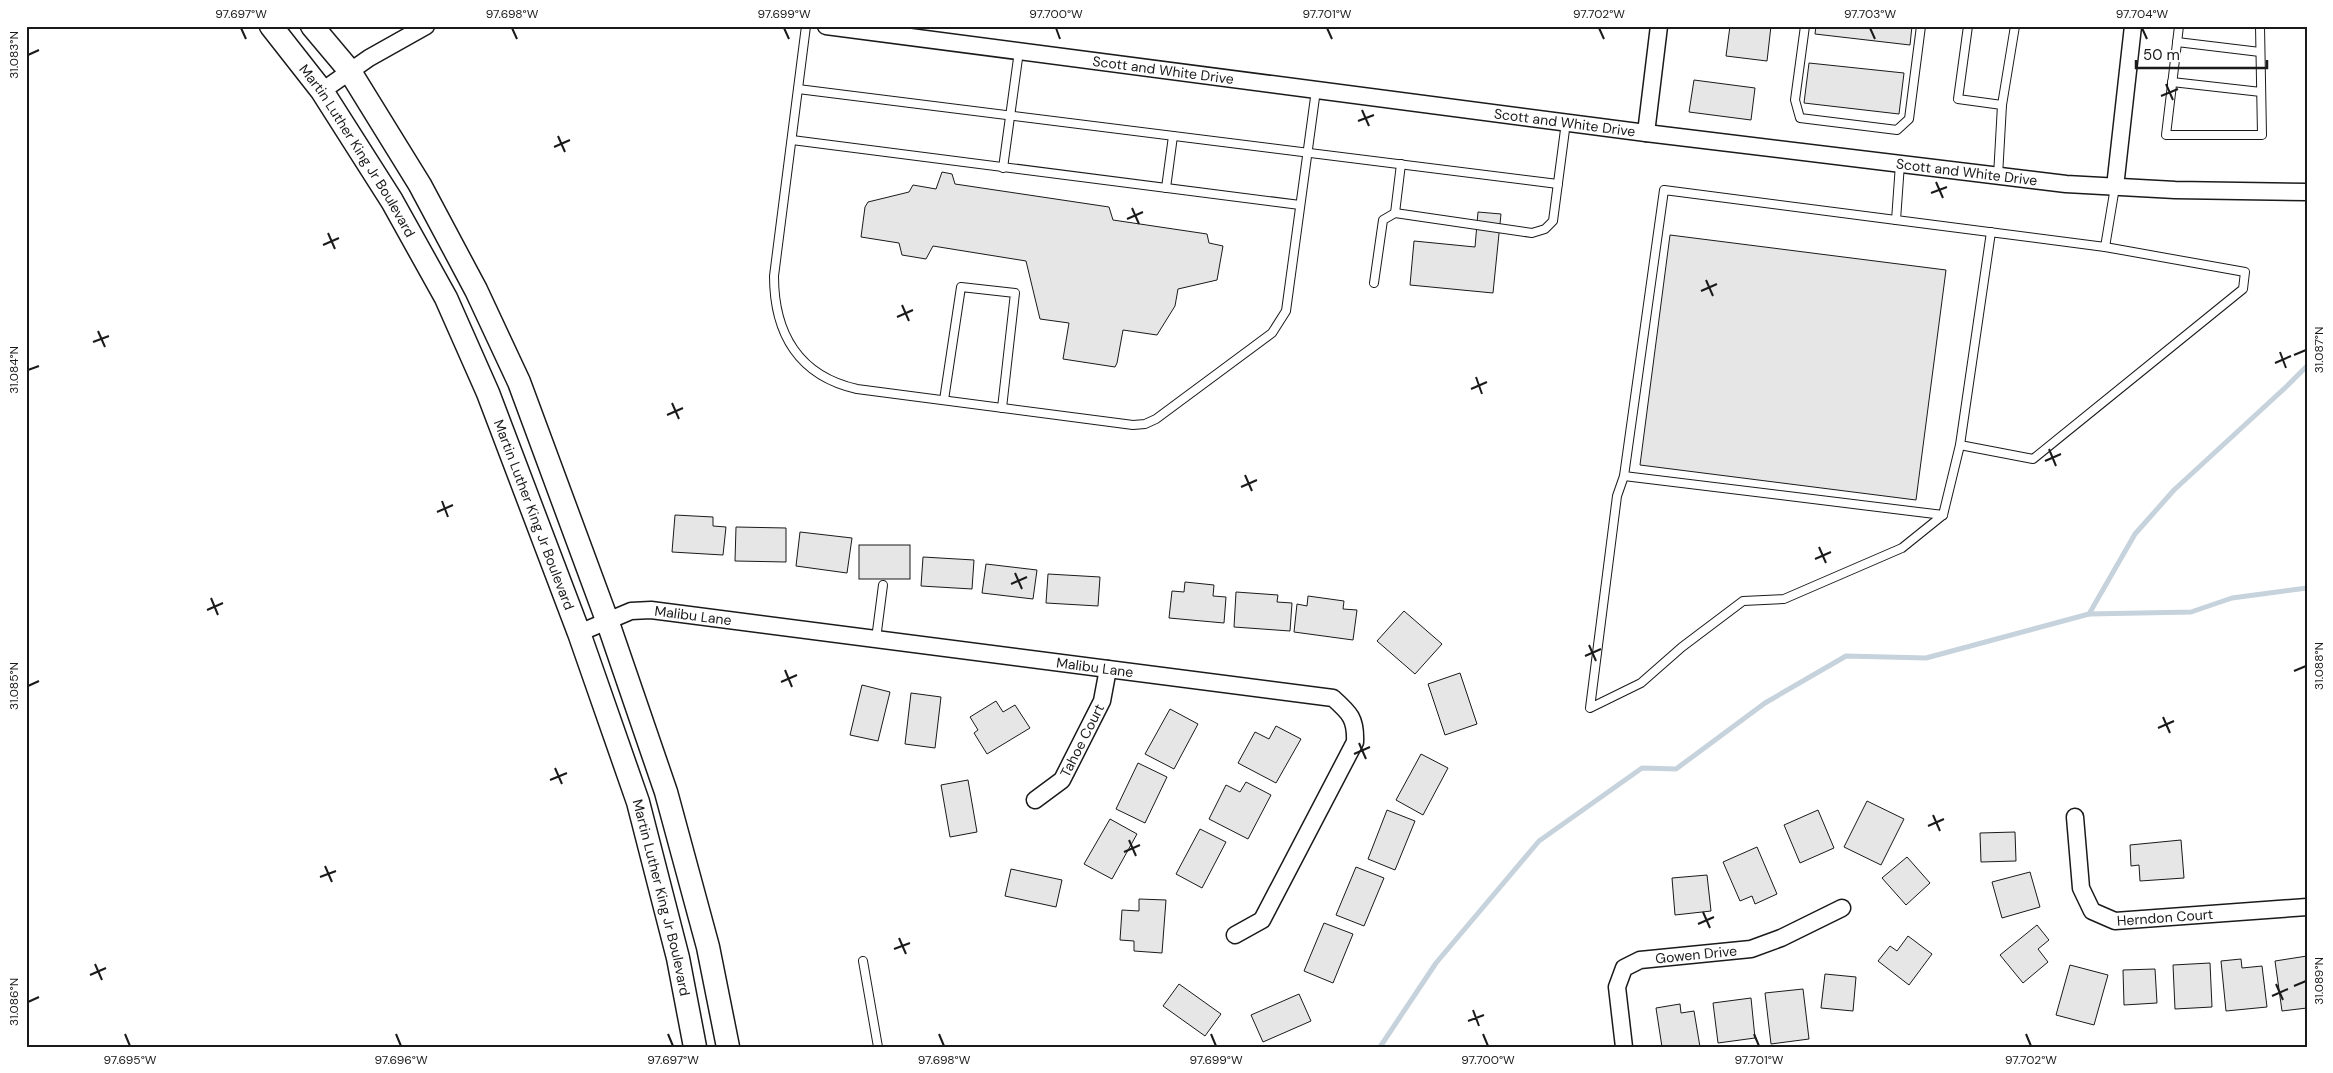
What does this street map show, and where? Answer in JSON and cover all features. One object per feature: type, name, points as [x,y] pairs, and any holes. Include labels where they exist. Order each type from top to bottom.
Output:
[{"type":"main road","name":"Martin Luther King Jr Boulevard","points":[[271,26],[322,91],[392,201],[446,298],[488,393],[579,633],[638,802],[678,958],[695,1047]]},
{"type":"main road","points":[[312,26],[349,70],[420,185],[476,290],[519,382],[607,620],[666,792],[708,947],[728,1047]]},
{"type":"street","points":[[322,91],[349,70],[426,26]]},
{"type":"street","points":[[1646,133],[1658,26]]},
{"type":"street","points":[[2115,187],[2133,26]]},
{"type":"street","name":"Scott and White Drive","points":[[832,27],[1646,133],[2066,184],[2307,192]]},
{"type":"street","name":"Malibu Lane","points":[[579,633],[631,611],[651,610],[1333,698],[1349,713],[1356,728],[1355,742],[1262,920],[1235,935]]},
{"type":"street","name":"Tahoe Court","points":[[1034,800],[1062,780],[1102,701],[1108,669]]},
{"type":"street","name":"Herndon Court","points":[[2075,817],[2081,888],[2092,911],[2114,921],[2307,907]]},
{"type":"street","name":"Gowen Drive","points":[[1624,1047],[1617,987],[1624,968],[1640,960],[1751,949],[1781,938],[1842,908]]},
{"type":"lane","points":[[806,26],[774,276],[777,310],[790,345],[804,364],[820,376],[839,385],[1134,426],[1156,419],[1272,333],[1286,311],[1316,90]]},
{"type":"lane","points":[[1805,26],[1795,100],[1800,118],[1897,130],[1909,120],[1921,26]]},
{"type":"lane","points":[[1968,26],[1958,99],[2002,105]]},
{"type":"lane","points":[[1998,176],[2002,105],[2015,26]]},
{"type":"lane","points":[[2179,26],[2166,135],[2262,135],[2260,26]]},
{"type":"lane","points":[[2177,42],[2260,52]]},
{"type":"lane","points":[[1003,168],[1019,51]]},
{"type":"lane","points":[[2172,82],[2261,92]]},
{"type":"lane","points":[[798,89],[1558,184]]},
{"type":"lane","points":[[1374,283],[1383,220],[1395,213],[1532,233],[1545,229],[1553,222],[1566,122]]},
{"type":"lane","points":[[1166,188],[1172,136]]},
{"type":"lane","points":[[792,140],[1300,206]]},
{"type":"lane","points":[[1395,213],[1401,164]]},
{"type":"lane","points":[[1896,220],[1900,164]]},
{"type":"lane","points":[[2105,247],[2115,187]]},
{"type":"lane","points":[[1960,445],[2033,459],[2243,289],[2245,272],[2105,247],[1991,232],[1664,190],[1624,476],[1617,496],[1590,708],[1641,683],[1682,647],[1743,601],[1784,599],[1902,548],[1943,515],[1960,445],[1991,232]]},
{"type":"lane","points":[[944,400],[961,287],[1015,293],[1002,408]]},
{"type":"lane","points":[[1624,476],[1943,515]]},
{"type":"lane","points":[[876,639],[883,585]]},
{"type":"lane","points":[[864,961],[878,1047]]},
{"type":"building","points":[[1730,26],[1771,26],[1767,61],[1726,56]]},
{"type":"building","points":[[1816,26],[1912,26],[1910,45],[1815,34]]},
{"type":"building","points":[[1809,63],[1904,73],[1899,114],[1804,103]]},
{"type":"building","points":[[1694,80],[1755,88],[1751,120],[1689,112]]},
{"type":"building","points":[[942,172],[952,174],[955,184],[1109,207],[1113,220],[1207,234],[1209,243],[1223,246],[1217,280],[1178,289],[1175,306],[1157,335],[1123,330],[1115,367],[1063,359],[1069,323],[1040,319],[1026,261],[933,246],[926,259],[902,255],[899,243],[861,237],[865,207],[868,202],[909,192],[913,185],[936,189]]},
{"type":"building","points":[[1478,212],[1501,214],[1493,293],[1410,285],[1414,241],[1475,247]]},
{"type":"building","points":[[1670,235],[1946,270],[1916,500],[1640,465]]},
{"type":"building","points":[[675,515],[713,517],[713,526],[726,527],[723,555],[672,552]]},
{"type":"building","points":[[736,527],[786,528],[786,562],[735,561]]},
{"type":"building","points":[[800,532],[852,538],[847,573],[796,566]]},
{"type":"building","points":[[859,545],[910,545],[910,579],[859,579]]},
{"type":"building","points":[[923,557],[974,560],[972,589],[921,586]]},
{"type":"building","points":[[986,564],[1037,570],[1033,599],[982,593]]},
{"type":"building","points":[[1048,574],[1100,577],[1098,606],[1046,603]]},
{"type":"building","points":[[1185,582],[1214,585],[1213,596],[1226,597],[1224,623],[1169,618],[1172,591],[1184,592]]},
{"type":"building","points":[[1236,592],[1278,595],[1277,602],[1292,603],[1290,631],[1234,627]]},
{"type":"building","points":[[1308,596],[1344,601],[1343,609],[1357,610],[1353,640],[1294,632],[1297,604],[1307,606]]},
{"type":"building","points":[[1404,611],[1442,644],[1415,674],[1377,641]]},
{"type":"building","points":[[1460,673],[1477,724],[1445,735],[1428,684]]},
{"type":"building","points":[[862,685],[890,692],[878,741],[850,735]]},
{"type":"building","points":[[911,693],[941,697],[935,748],[905,744]]},
{"type":"building","points":[[996,701],[1003,712],[1015,705],[1030,728],[987,754],[974,733],[978,730],[970,717]]},
{"type":"building","points":[[1170,709],[1198,724],[1174,769],[1145,754]]},
{"type":"building","points":[[1276,726],[1301,739],[1276,783],[1238,763],[1255,732],[1269,739]]},
{"type":"building","points":[[1421,754],[1448,768],[1423,815],[1396,800]]},
{"type":"building","points":[[1138,763],[1167,777],[1145,823],[1116,809]]},
{"type":"building","points":[[968,780],[977,832],[950,837],[941,785]]},
{"type":"building","points":[[1246,782],[1271,795],[1248,839],[1209,819],[1226,785],[1240,792]]},
{"type":"building","points":[[1867,801],[1904,819],[1881,865],[1844,847]]},
{"type":"building","points":[[1387,810],[1415,821],[1395,870],[1368,859]]},
{"type":"building","points":[[1818,810],[1834,848],[1800,863],[1784,825]]},
{"type":"building","points":[[1110,819],[1137,834],[1112,879],[1084,864]]},
{"type":"building","points":[[1200,829],[1226,842],[1202,888],[1176,874]]},
{"type":"building","points":[[2015,832],[2016,861],[1981,862],[1980,833]]},
{"type":"building","points":[[2181,840],[2184,878],[2140,881],[2139,865],[2131,866],[2130,845]]},
{"type":"building","points":[[1757,847],[1777,894],[1755,904],[1752,896],[1740,901],[1723,862]]},
{"type":"building","points":[[1907,857],[1930,883],[1906,905],[1882,878]]},
{"type":"building","points":[[1356,867],[1384,878],[1364,926],[1336,915]]},
{"type":"building","points":[[1011,869],[1062,880],[1056,907],[1005,896]]},
{"type":"building","points":[[2030,872],[2040,907],[2002,918],[1992,882]]},
{"type":"building","points":[[1707,875],[1711,911],[1675,915],[1672,878]]},
{"type":"building","points":[[1139,899],[1166,900],[1162,953],[1134,951],[1134,941],[1120,940],[1122,910],[1139,911]]},
{"type":"building","points":[[1324,923],[1353,934],[1333,983],[1304,971]]},
{"type":"building","points":[[2037,925],[2049,940],[2038,949],[2048,962],[2023,983],[2000,955]]},
{"type":"building","points":[[1908,936],[1932,954],[1909,985],[1878,961],[1890,946],[1897,951]]},
{"type":"building","points":[[2307,956],[2307,1008],[2282,1011],[2275,961]]},
{"type":"building","points":[[2241,959],[2242,968],[2262,966],[2267,1007],[2226,1011],[2221,961]]},
{"type":"building","points":[[2210,963],[2212,1007],[2175,1009],[2173,965]]},
{"type":"building","points":[[2070,965],[2108,975],[2094,1025],[2056,1015]]},
{"type":"building","points":[[2155,969],[2157,1003],[2124,1005],[2123,970]]},
{"type":"building","points":[[1825,974],[1856,977],[1853,1011],[1821,1008]]},
{"type":"building","points":[[1179,984],[1221,1014],[1205,1036],[1163,1006]]},
{"type":"building","points":[[1803,989],[1809,1039],[1771,1044],[1765,993]]},
{"type":"building","points":[[1299,994],[1311,1021],[1263,1042],[1251,1015]]},
{"type":"building","points":[[1751,998],[1755,1038],[1718,1043],[1713,1003]]},
{"type":"building","points":[[1680,1004],[1681,1013],[1694,1011],[1700,1047],[1662,1047],[1656,1008]]},
{"type":"waterway","points":[[1380,1047],[1436,963],[1539,841],[1642,768],[1676,769],[1765,703],[1846,656],[1926,658],[2089,614],[2135,534],[2174,490],[2307,366]]},
{"type":"waterway","points":[[2089,614],[2191,612],[2232,598],[2307,588]]}]
